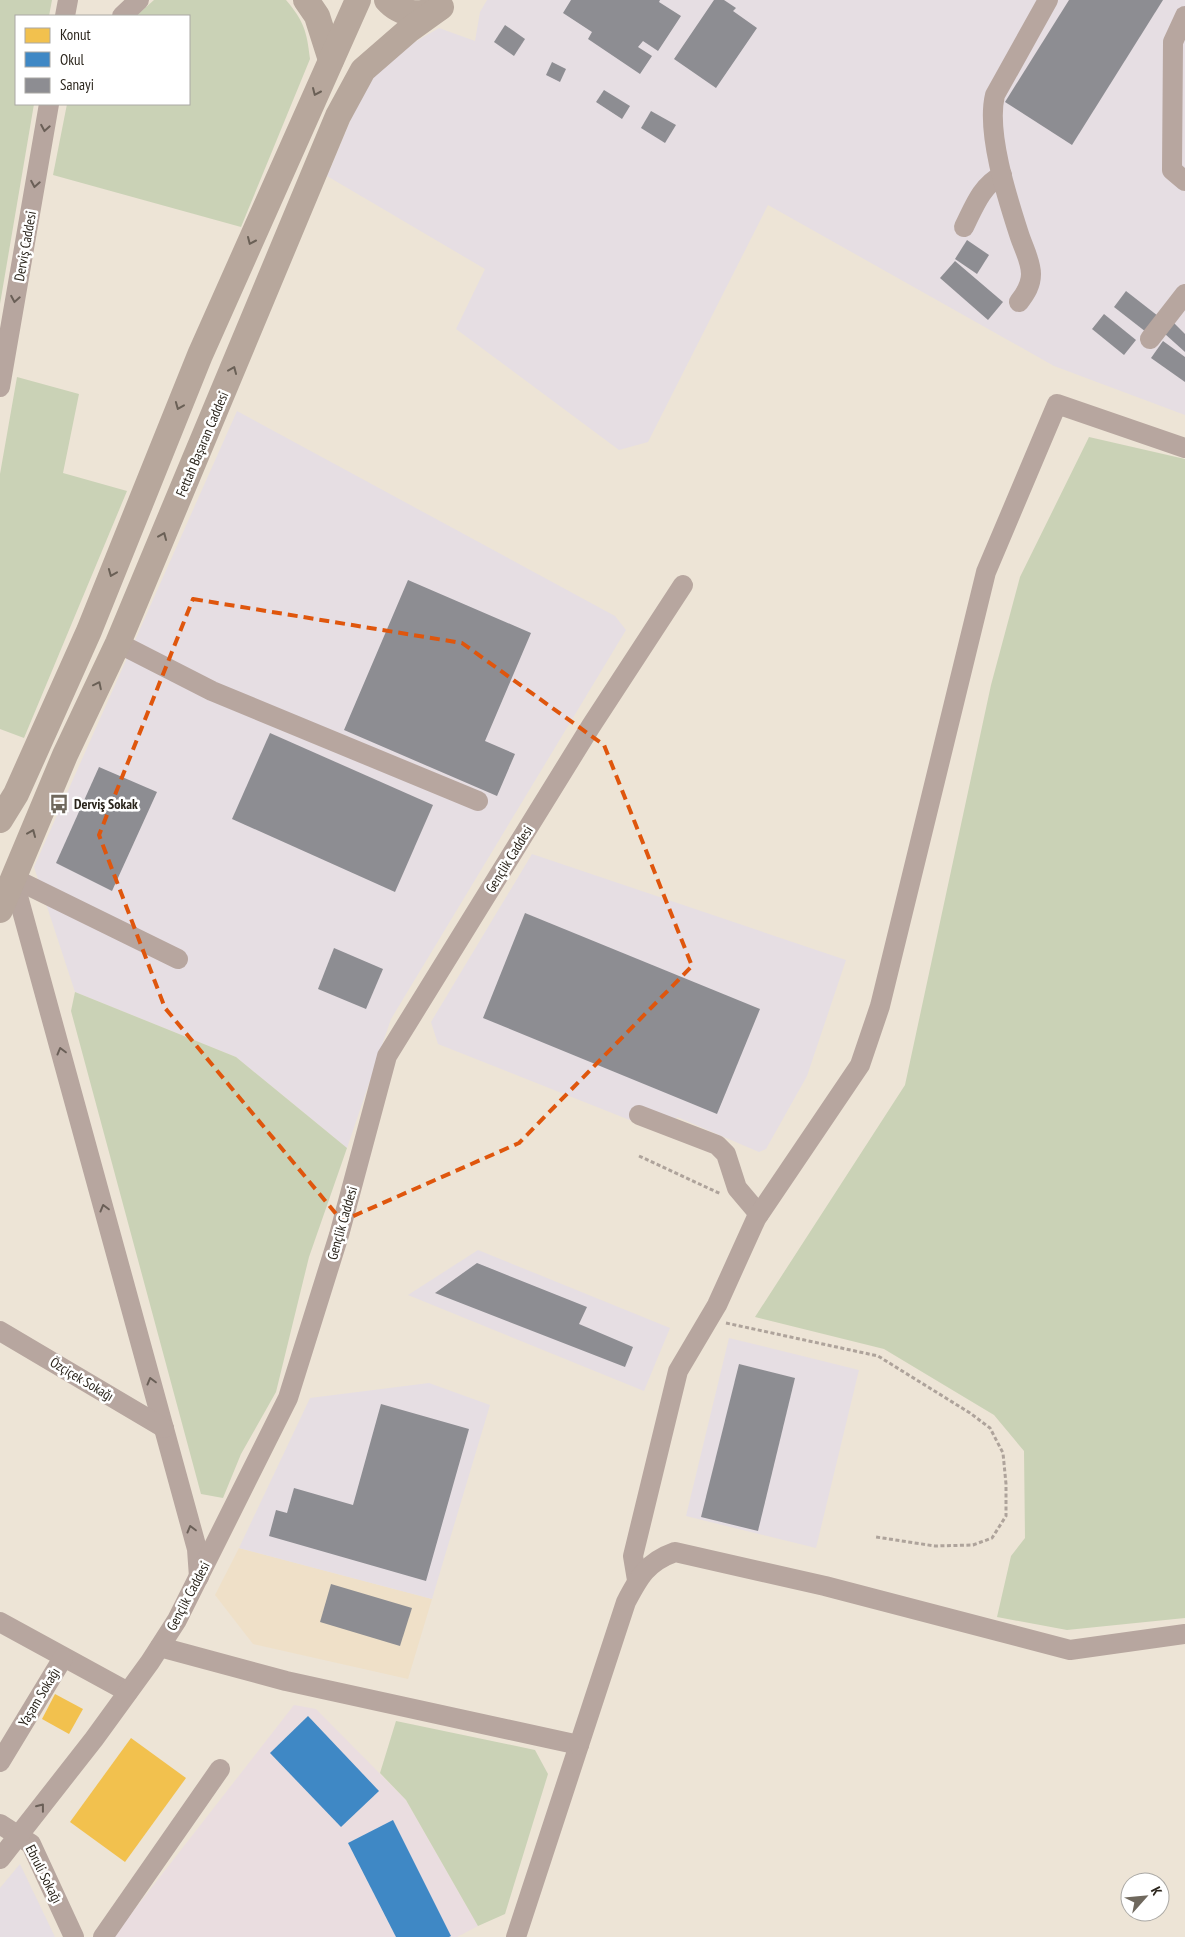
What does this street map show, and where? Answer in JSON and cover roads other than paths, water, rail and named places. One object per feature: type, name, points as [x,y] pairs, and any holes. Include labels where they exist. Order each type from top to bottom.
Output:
[{"type":"main road","points":[[306,0],[317,16],[331,60]]},
{"type":"main road","points":[[0,820],[16,794],[89,631],[200,355],[358,0]]},
{"type":"main road","points":[[387,0],[402,10],[415,14],[429,12],[445,4]]},
{"type":"main road","name":"Fettah Başaran Caddesi","points":[[0,910],[65,755],[118,644],[338,116],[352,87],[368,64],[445,4]]},
{"type":"street","points":[[65,15],[68,0]]},
{"type":"street","points":[[123,15],[139,0]]},
{"type":"street","points":[[1019,302],[1029,286],[1031,272],[1006,194],[1002,175],[993,120],[994,94],[1048,0]]},
{"type":"street","points":[[1185,16],[1179,45],[1172,170],[1185,181]]},
{"type":"street","name":"Derviş Caddesi","points":[[0,388],[49,105]]},
{"type":"street","points":[[964,227],[981,194],[991,182],[1002,175]]},
{"type":"street","points":[[1150,339],[1185,294]]},
{"type":"street","points":[[638,1580],[633,1556],[678,1371],[708,1320],[759,1214],[860,1065],[880,1006],[986,572],[1057,404],[1185,448]]},
{"type":"street","name":"Gençlik Caddesi","points":[[0,1858],[128,1692],[177,1620],[288,1398],[339,1235],[387,1056],[591,726],[683,585]]},
{"type":"street","points":[[118,644],[212,691],[478,801]]},
{"type":"street","points":[[13,878],[197,1549],[199,1576]]},
{"type":"street","points":[[13,878],[178,959]]},
{"type":"street","points":[[639,1115],[717,1145],[726,1154],[737,1188],[759,1214]]},
{"type":"street","name":"Özçiçek Sokağı","points":[[0,1330],[164,1428]]},
{"type":"street","points":[[514,1936],[626,1602],[638,1580],[656,1559],[675,1552],[825,1586],[1070,1650],[1185,1634]]},
{"type":"street","points":[[0,1622],[128,1692]]},
{"type":"street","points":[[160,1647],[286,1681],[579,1745]]},
{"type":"street","name":"Yaşam Sokağı","points":[[0,1762],[63,1658]]},
{"type":"street","points":[[104,1937],[220,1769]]},
{"type":"street","name":"Ebruli Sokağı","points":[[0,1824],[19,1834],[31,1844],[74,1937]]},
{"type":"place","name":"Derviş Sokak","points":[[59,804]]}]
